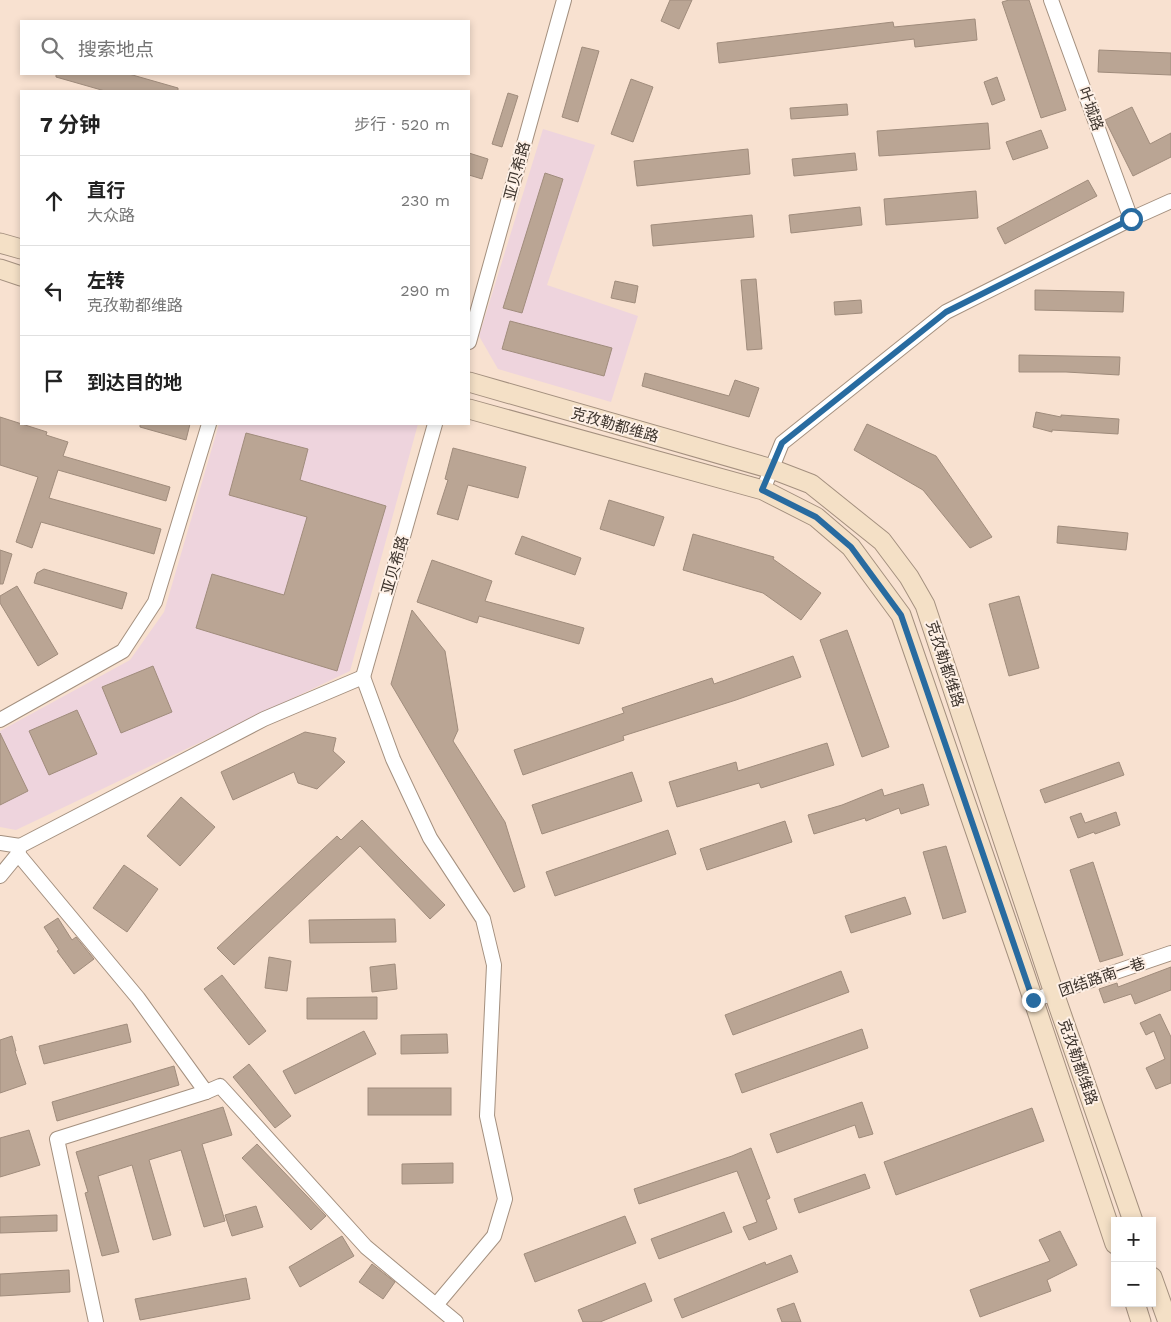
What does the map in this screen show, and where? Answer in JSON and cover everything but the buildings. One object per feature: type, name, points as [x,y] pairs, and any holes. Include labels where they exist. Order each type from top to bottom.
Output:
[{"type":"main road","points":[[0,243],[20,249]]},
{"type":"main road","points":[[0,270],[20,276]]},
{"type":"main road","name":"克孜勒都维路","points":[[470,382],[772,469],[811,484],[882,541],[909,577],[925,604],[1054,993],[1132,1217]]},
{"type":"main road","name":"克孜勒都维路","points":[[470,409],[762,490],[816,517],[851,547],[901,615],[1111,1232]]},
{"type":"main road","points":[[1156,1288],[1168,1322]]},
{"type":"main road","points":[[1136,1307],[1141,1322]]},
{"type":"street","name":"亚贝希路","points":[[470,338],[564,0]]},
{"type":"street","name":"叶城路","points":[[1051,0],[1131,219]]},
{"type":"street","points":[[762,490],[782,443],[946,312],[1131,219],[1171,201]]},
{"type":"street","points":[[0,720],[123,651],[155,602],[209,425]]},
{"type":"street","name":"亚贝希路","points":[[363,677],[435,425]]},
{"type":"street","points":[[0,876],[19,850],[264,719],[363,677],[393,760],[430,838],[483,919],[494,965],[488,1116],[505,1199],[494,1236],[436,1305]]},
{"type":"street","points":[[0,843],[19,850],[138,998],[206,1092]]},
{"type":"street","name":"团结路南一巷","points":[[1033,1000],[1171,954]]},
{"type":"street","points":[[96,1322],[56,1139],[220,1086],[366,1247],[456,1322]]},
{"type":"shaded area","points":[[543,129],[595,145],[547,285],[638,316],[611,402],[498,369],[479,336]]},
{"type":"shaded area","points":[[219,425],[418,425],[350,671],[16,830],[0,827],[0,731],[130,660],[164,612]]},
{"type":"route","points":[[1033,1000],[901,615],[851,547],[816,517],[762,490],[782,443],[946,312],[1131,219]]}]
